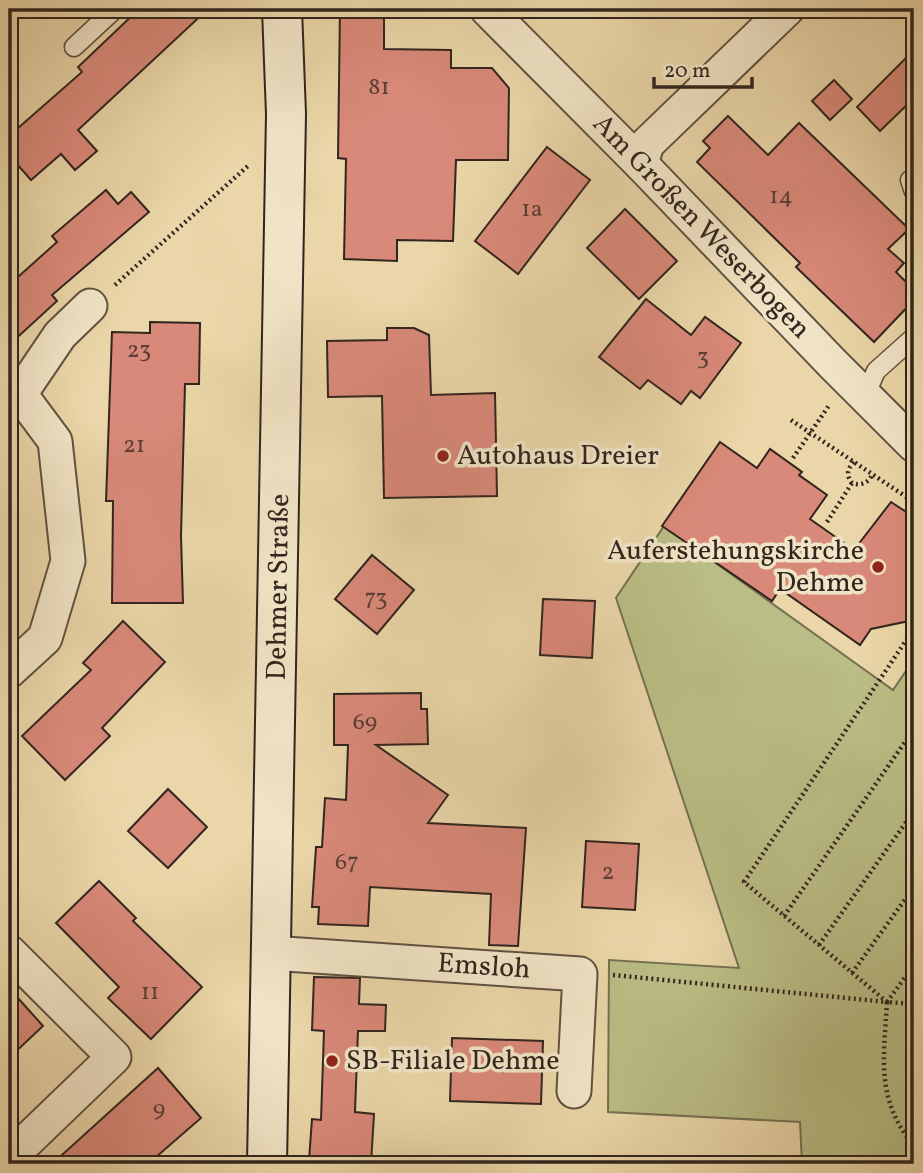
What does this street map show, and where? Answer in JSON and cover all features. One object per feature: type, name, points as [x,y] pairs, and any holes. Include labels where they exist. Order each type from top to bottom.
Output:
[{"type":"street","name":"Dehmer Straße","points":[[267,1164],[286,114],[282,9]]},
{"type":"street","name":"Am Großen Weserbogen","points":[[487,9],[914,445]]},
{"type":"street","points":[[641,164],[647,144],[787,9]]},
{"type":"street","points":[[9,671],[45,638],[68,561],[55,441],[20,394],[60,335],[90,306]]},
{"type":"street","points":[[9,952],[114,1057],[9,1158]]},
{"type":"street","name":"Emsloh","points":[[271,953],[580,974]]},
{"type":"street","points":[[575,1091],[580,974]]},
{"type":"lane","points":[[74,47],[115,9]]},
{"type":"lane","points":[[865,396],[876,371],[914,337]]},
{"type":"path","points":[[90,306],[251,163]]},
{"type":"path","points":[[793,458],[832,402]]},
{"type":"path","points":[[791,420],[912,501]]},
{"type":"path","points":[[854,462],[848,475],[852,483],[866,483],[872,475]]},
{"type":"path","points":[[827,522],[852,483]]},
{"type":"path","points":[[907,507],[912,501],[914,488]]},
{"type":"path","points":[[887,1002],[744,882],[909,636],[914,633]]},
{"type":"path","points":[[784,916],[914,729]]},
{"type":"path","points":[[819,945],[914,811]]},
{"type":"path","points":[[852,973],[914,887]]},
{"type":"path","points":[[914,965],[887,1002],[883,1076],[890,1109],[914,1146]]},
{"type":"path","points":[[580,974],[607,974],[914,1004]]},
{"type":"green space","points":[[664,526],[893,690],[914,659],[914,1164],[802,1164],[800,1122],[608,1112],[609,960],[739,968],[616,598]]},
{"type":"building","points":[[139,9],[208,9],[78,130],[97,151],[75,170],[61,154],[31,180],[9,155],[9,136],[82,72],[78,67]]},
{"type":"building","points":[[340,9],[384,9],[384,49],[451,50],[451,68],[492,68],[509,88],[508,160],[456,160],[453,241],[397,240],[397,261],[344,259],[346,159],[338,158]]},
{"type":"building","points":[[914,50],[914,98],[880,131],[857,107]]},
{"type":"building","points":[[834,80],[852,99],[830,120],[812,101]]},
{"type":"building","points":[[728,116],[768,155],[799,123],[909,229],[888,249],[904,263],[896,272],[914,290],[914,300],[874,342],[796,267],[800,263],[697,162],[710,148],[703,141]]},
{"type":"building","points":[[547,147],[590,180],[518,274],[475,241]]},
{"type":"building","points":[[106,190],[118,204],[131,192],[149,212],[52,295],[57,301],[9,345],[9,285],[57,242],[52,236]]},
{"type":"building","points":[[625,209],[677,261],[639,299],[587,248]]},
{"type":"building","points":[[646,299],[691,335],[705,317],[741,343],[700,398],[691,391],[681,404],[648,380],[640,389],[599,357]]},
{"type":"building","points":[[150,322],[200,323],[199,384],[185,384],[181,536],[183,603],[112,603],[113,501],[106,501],[112,332],[150,333]]},
{"type":"building","points":[[387,328],[414,328],[429,335],[431,395],[495,393],[497,496],[384,498],[382,396],[328,397],[327,341],[387,340]]},
{"type":"building","points":[[720,442],[757,468],[770,449],[802,472],[799,475],[827,495],[810,519],[854,550],[891,502],[914,517],[914,612],[909,621],[871,629],[860,645],[780,589],[772,601],[662,526]]},
{"type":"building","points":[[372,555],[414,590],[377,634],[335,599]]},
{"type":"building","points":[[543,599],[595,601],[592,658],[540,655]]},
{"type":"building","points":[[123,621],[165,662],[102,728],[110,736],[65,780],[22,736],[91,670],[83,663]]},
{"type":"building","points":[[421,693],[421,709],[427,709],[428,744],[376,745],[448,795],[428,823],[526,828],[518,946],[489,945],[491,894],[370,887],[368,926],[318,924],[319,907],[312,907],[316,847],[322,847],[325,798],[346,800],[348,745],[334,745],[334,694]]},
{"type":"building","points":[[168,789],[207,827],[168,868],[128,831]]},
{"type":"building","points":[[586,841],[639,844],[635,910],[582,907]]},
{"type":"building","points":[[99,881],[136,918],[133,921],[202,987],[151,1039],[108,998],[119,987],[56,923]]},
{"type":"building","points":[[314,977],[360,978],[359,1004],[386,1005],[385,1031],[358,1031],[355,1112],[374,1114],[371,1164],[309,1160],[312,1119],[321,1120],[324,1031],[312,1030]]},
{"type":"building","points":[[9,988],[43,1026],[9,1058]]},
{"type":"building","points":[[452,1038],[543,1041],[541,1104],[450,1101]]},
{"type":"building","points":[[158,1068],[201,1118],[148,1164],[52,1164]]},
{"type":"place","name":"Autohaus Dreier","points":[[443,456]]},
{"type":"place","name":"Auferstehungskirche Dehme","points":[[878,567]]},
{"type":"place","name":"SB-Filiale Dehme","points":[[332,1061]]}]
